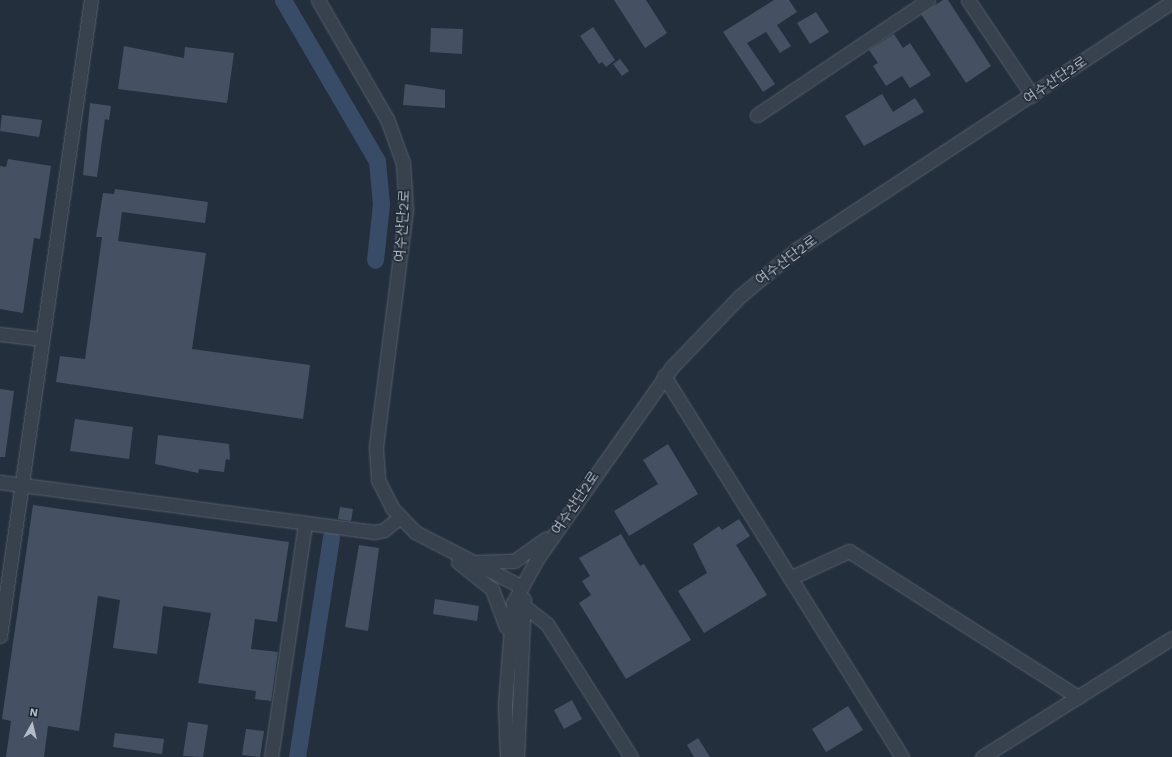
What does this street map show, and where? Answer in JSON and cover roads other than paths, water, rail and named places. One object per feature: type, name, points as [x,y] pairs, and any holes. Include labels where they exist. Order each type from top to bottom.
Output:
[{"type":"street","points":[[0,636],[91,0]]},
{"type":"street","name":"여수산단2로","points":[[318,0],[387,119],[403,163],[405,224],[376,459],[378,480],[399,518],[440,546],[522,587],[557,530],[664,376],[721,313],[778,264],[1172,2]]},
{"type":"street","points":[[757,115],[928,0]]},
{"type":"street","points":[[968,0],[1032,96]]},
{"type":"street","points":[[0,334],[42,339]]},
{"type":"street","points":[[664,376],[902,757]]},
{"type":"street","points":[[0,482],[379,532],[399,518]]},
{"type":"street","points":[[270,757],[305,523]]},
{"type":"street","points":[[473,562],[514,560],[557,530]]},
{"type":"street","points":[[440,546],[492,589],[501,605],[508,636]]},
{"type":"street","points":[[790,578],[849,551],[1078,697]]},
{"type":"street","points":[[517,757],[524,606],[522,587]]},
{"type":"street","points":[[507,757],[508,636],[514,603],[522,587]]},
{"type":"street","points":[[524,606],[547,624],[631,757]]},
{"type":"street","points":[[982,757],[1172,638]]},
{"type":"waterway","points":[[283,0],[377,161],[381,204],[375,260]]},
{"type":"waterway","points":[[297,757],[331,538]]}]
